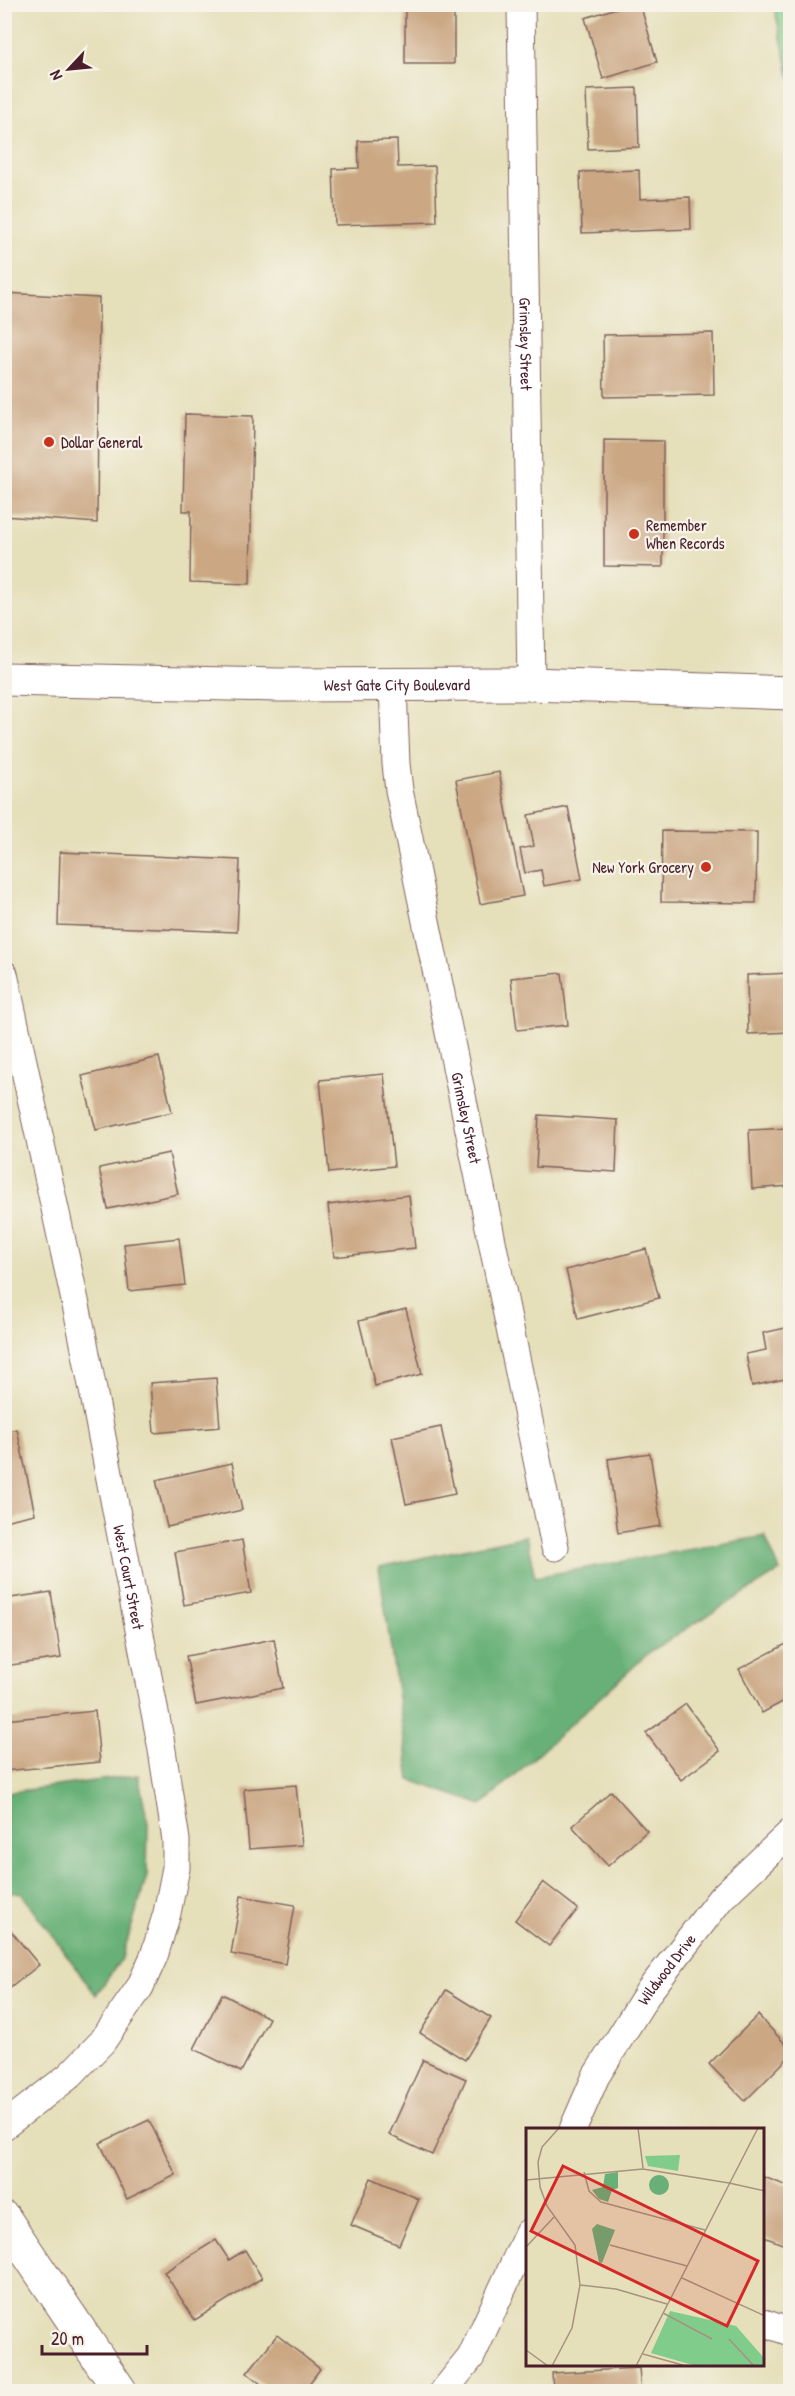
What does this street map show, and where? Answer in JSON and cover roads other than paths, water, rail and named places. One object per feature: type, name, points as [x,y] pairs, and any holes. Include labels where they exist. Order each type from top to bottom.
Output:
[{"type":"main road","name":"West Gate City Boulevard","points":[[4,678],[279,685],[531,684],[790,693]]},
{"type":"main road","points":[[4,2218],[121,2391]]},
{"type":"street","name":"Grimsley Street","points":[[521,4],[531,684]]},
{"type":"street","name":"Grimsley Street","points":[[393,685],[399,790],[555,1547]]},
{"type":"street","name":"West Court Street","points":[[4,974],[82,1333],[161,1744],[176,1840],[176,1868],[167,1913],[154,1956],[140,1987],[102,2042],[69,2076],[4,2126]]},
{"type":"street","name":"Wildwood Drive","points":[[573,2128],[596,2076],[649,1991],[721,1898],[790,1833]]},
{"type":"street","points":[[443,2391],[471,2357],[526,2237]]},
{"type":"street","points":[[765,2323],[790,2332]]},
{"type":"place","name":"Dollar General","points":[[49,442]]},
{"type":"place","name":"Remember When Records","points":[[634,534]]},
{"type":"place","name":"New York Grocery","points":[[706,867]]}]
